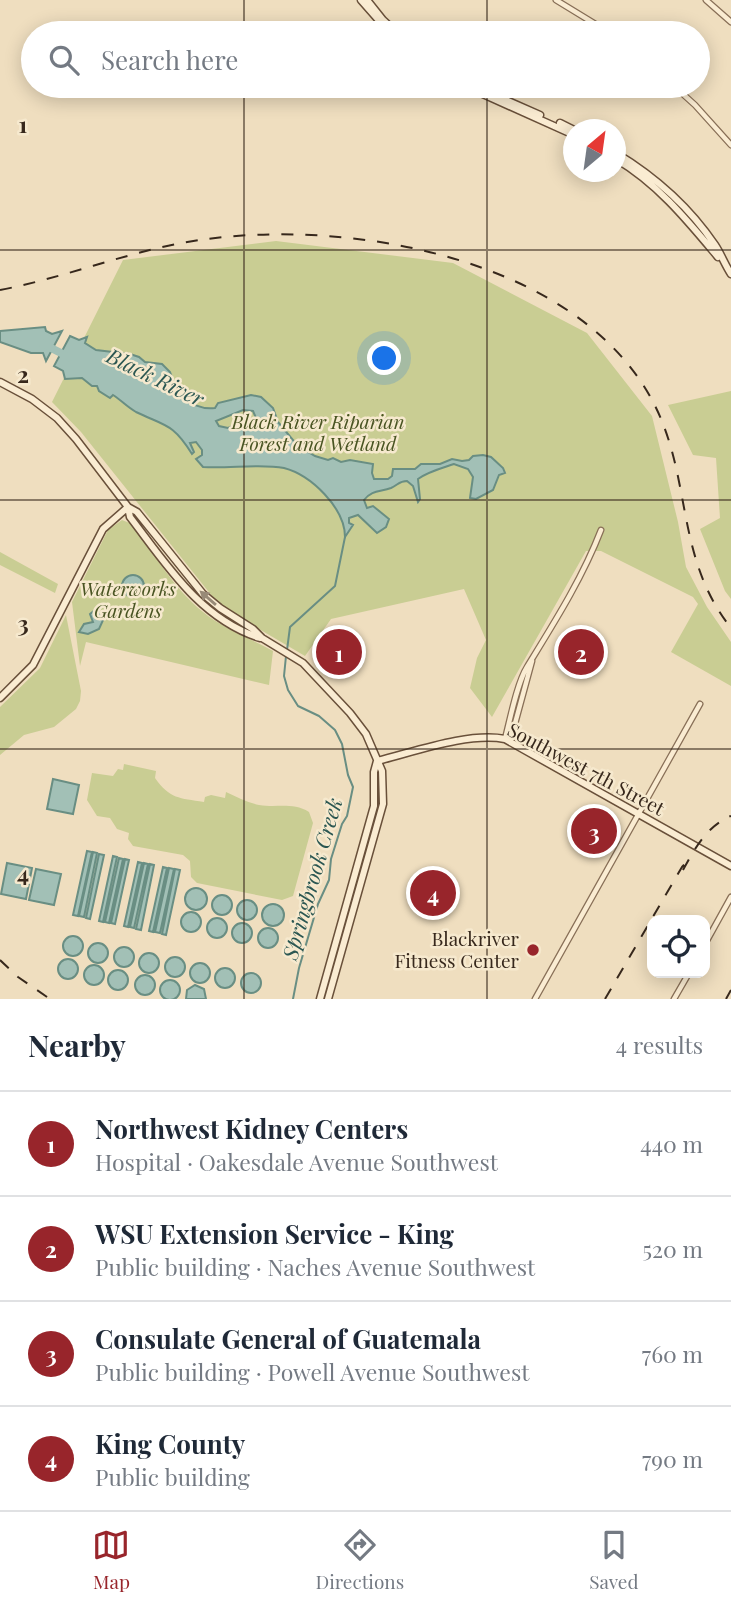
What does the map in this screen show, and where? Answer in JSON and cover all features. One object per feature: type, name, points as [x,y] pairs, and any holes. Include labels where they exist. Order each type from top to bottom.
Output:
[{"type":"street","points":[[361,0],[379,21]]},
{"type":"street","points":[[367,0],[384,21]]},
{"type":"street","points":[[556,0],[590,21]]},
{"type":"street","points":[[706,0],[731,22]]},
{"type":"street","points":[[493,98],[563,128]]},
{"type":"street","points":[[500,98],[563,127]]},
{"type":"street","points":[[687,98],[731,145]]},
{"type":"street","points":[[626,161],[655,181],[685,208],[716,247],[731,274]]},
{"type":"street","points":[[626,167],[654,186],[679,210],[727,267]]},
{"type":"street","points":[[0,382],[32,399],[57,418],[128,507],[137,512],[203,594],[262,638]]},
{"type":"street","points":[[128,507],[130,517],[184,587],[206,608],[295,657],[358,722],[383,771],[383,804],[333,977],[324,999]]},
{"type":"street","points":[[0,698],[33,665],[103,529],[128,507]]},
{"type":"street","points":[[507,741],[533,660],[576,584],[601,530]]},
{"type":"street","points":[[535,999],[700,704]]},
{"type":"street","name":"Southwest 7th Street","points":[[377,761],[471,738],[494,737],[507,741],[731,866]]},
{"type":"street","points":[[324,999],[374,806],[374,772],[377,761]]},
{"type":"street","points":[[356,897],[355,886],[365,850],[364,842]]},
{"type":"street","points":[[710,935],[731,897]]},
{"type":"street","points":[[674,999],[686,978]]},
{"type":"green space","name":"Black River Riparian Forest and Wetland","points":[[276,241],[453,263],[587,333],[652,416],[686,567],[707,607],[731,642],[731,686],[671,652],[698,604],[693,597],[601,551],[586,551],[492,717],[470,688],[477,658],[486,640],[464,589],[331,619],[305,656],[220,606],[81,432],[52,402],[123,260]]},
{"type":"green space","points":[[731,391],[731,599],[725,591],[700,529],[720,518],[716,458],[693,455],[668,405]]},
{"type":"green space","name":"Waterworks Gardens","points":[[122,520],[132,524],[174,582],[203,612],[273,651],[269,685],[86,642],[80,666],[72,602],[108,530]]},
{"type":"green space","points":[[0,552],[58,584],[55,593],[0,565]]},
{"type":"green space","name":"Waterworks Gardens","points":[[66,615],[81,691],[80,701],[76,709],[54,727],[24,735],[0,755],[0,707],[40,668]]},
{"type":"green space","points":[[124,764],[156,771],[155,778],[160,785],[181,798],[204,802],[205,797],[211,795],[225,798],[226,792],[255,804],[291,806],[309,812],[313,823],[293,896],[282,900],[197,883],[191,877],[190,861],[183,855],[133,846],[128,839],[129,833],[117,829],[110,818],[97,816],[87,800],[92,773],[113,776],[118,769],[123,770]]},
{"type":"water","points":[[45,327],[46,331],[52,334],[62,331],[46,361],[43,353],[31,353],[0,342],[0,331]]},
{"type":"water","points":[[70,336],[79,340],[87,337],[85,343],[96,350],[130,354],[145,362],[162,364],[170,372],[179,396],[200,407],[215,408],[218,403],[251,395],[261,397],[273,408],[278,422],[297,445],[328,460],[333,458],[341,462],[350,460],[373,464],[374,479],[388,479],[392,476],[393,469],[415,469],[421,464],[440,464],[452,459],[469,460],[473,456],[483,455],[491,457],[505,473],[499,475],[493,490],[476,499],[470,498],[473,477],[468,469],[454,464],[418,479],[418,502],[413,486],[407,481],[400,482],[391,488],[373,493],[364,500],[367,508],[373,506],[389,519],[386,527],[377,533],[358,515],[349,518],[349,523],[353,525],[345,537],[333,504],[305,478],[284,468],[275,467],[203,467],[196,459],[202,455],[202,450],[196,442],[190,443],[194,452],[192,454],[179,436],[168,427],[136,412],[113,395],[110,398],[99,391],[97,386],[92,386],[82,378],[65,379],[63,371],[54,366]],"holes":[[[243,410],[253,411],[260,421],[257,428],[246,428],[240,423],[228,428],[219,426],[216,421]]]},
{"type":"water","points":[[129,575],[137,575],[144,582],[144,590],[137,597],[129,597],[122,590],[122,582]]},
{"type":"water","points":[[95,610],[103,614],[104,618],[99,629],[88,634],[79,632],[84,624],[93,622],[90,614]]},
{"type":"water","points":[[53,779],[79,785],[73,814],[47,809]]},
{"type":"water","points":[[87,851],[92,852],[78,916],[73,915]]},
{"type":"water","points":[[93,852],[97,853],[84,917],[79,916]]},
{"type":"water","points":[[99,854],[104,855],[90,919],[86,918]]},
{"type":"water","points":[[113,856],[117,857],[103,922],[99,921]]},
{"type":"water","points":[[119,858],[123,859],[109,923],[105,922]]},
{"type":"water","points":[[125,859],[129,860],[115,924],[111,923]]},
{"type":"water","points":[[138,862],[142,863],[128,927],[124,926]]},
{"type":"water","points":[[7,863],[32,868],[26,899],[1,894]]},
{"type":"water","points":[[144,863],[148,864],[134,928],[130,927]]},
{"type":"water","points":[[150,864],[154,865],[141,930],[136,929]]},
{"type":"water","points":[[163,867],[167,868],[153,932],[149,931]]},
{"type":"water","points":[[169,868],[174,869],[160,933],[155,932]]},
{"type":"water","points":[[36,869],[61,874],[54,905],[29,900]]},
{"type":"water","points":[[175,869],[180,870],[166,935],[162,934]]},
{"type":"water","points":[[196,888],[206,895],[207,899],[200,909],[196,910],[186,903],[185,899],[192,889]]},
{"type":"water","points":[[222,895],[229,898],[232,905],[229,912],[222,915],[215,912],[212,905],[215,898]]},
{"type":"water","points":[[247,900],[254,903],[257,910],[254,917],[247,920],[240,917],[237,910],[240,903]]},
{"type":"water","points":[[273,904],[281,907],[284,915],[281,923],[273,926],[265,923],[262,915],[265,907]]},
{"type":"water","points":[[191,912],[198,915],[201,922],[198,929],[191,932],[184,929],[181,922],[184,915]]},
{"type":"water","points":[[213,918],[221,918],[227,928],[221,938],[213,938],[207,932],[207,924]]},
{"type":"water","points":[[242,923],[249,926],[252,933],[249,940],[242,943],[235,940],[232,933],[235,926]]},
{"type":"water","points":[[264,928],[272,928],[278,938],[272,948],[264,948],[258,942],[258,934]]},
{"type":"water","points":[[73,936],[80,939],[83,946],[80,953],[73,956],[66,953],[63,946],[66,939]]},
{"type":"water","points":[[94,943],[102,943],[108,953],[102,963],[94,963],[88,957],[88,949]]},
{"type":"water","points":[[124,947],[131,950],[134,957],[131,964],[124,967],[117,964],[114,957],[117,950]]},
{"type":"water","points":[[149,953],[156,956],[159,963],[156,970],[149,973],[142,970],[139,963],[142,956]]},
{"type":"water","points":[[171,957],[179,957],[185,967],[179,977],[171,977],[165,971],[165,963]]},
{"type":"water","points":[[68,959],[75,962],[78,969],[75,976],[68,979],[61,976],[58,969],[61,962]]},
{"type":"water","points":[[200,963],[207,966],[210,973],[207,980],[200,983],[193,980],[190,973],[193,966]]},
{"type":"water","points":[[94,965],[101,968],[104,975],[101,982],[94,985],[87,982],[84,975],[87,968]]},
{"type":"water","points":[[225,968],[232,971],[235,978],[232,985],[225,988],[218,985],[215,978],[218,971]]},
{"type":"water","points":[[114,970],[122,970],[128,980],[122,990],[114,990],[108,984],[108,976]]},
{"type":"water","points":[[247,973],[255,973],[261,983],[255,993],[247,993],[241,987],[241,979]]},
{"type":"water","points":[[145,975],[152,978],[155,985],[152,992],[145,995],[138,992],[135,985],[138,978]]},
{"type":"water","points":[[166,981],[174,981],[179,986],[179,994],[174,999],[166,999],[161,994],[161,986]]},
{"type":"water","points":[[195,985],[204,989],[206,999],[186,999],[187,990]]},
{"type":"waterway","name":"Black River","points":[[43,344],[69,357]]},
{"type":"waterway","name":"Springbrook Creek","points":[[287,650],[290,627],[335,586],[345,537]]},
{"type":"waterway","name":"Springbrook Creek","points":[[286,656],[284,676],[288,690],[298,706],[319,716],[335,730],[342,744],[353,787],[347,816],[331,859],[329,880],[318,904],[299,968],[293,999]]},
{"type":"railway","points":[[0,290],[174,244],[258,235],[322,236],[387,243],[452,258],[514,281],[570,312],[616,351],[652,400],[674,458],[700,573],[713,601],[731,628]]},
{"type":"railway","points":[[683,870],[708,832],[731,816]]},
{"type":"railway","points":[[605,999],[688,860]]},
{"type":"railway","points":[[0,960],[18,977],[50,999]]},
{"type":"railway","points":[[726,999],[731,990]]},
{"type":"place","name":"Northwest Kidney Centers","points":[[339,652]]},
{"type":"place","name":"WSU Extension Service - King","points":[[581,652]]},
{"type":"place","name":"Consulate General of Guatemala","points":[[594,831]]},
{"type":"place","name":"King County","points":[[433,893]]},
{"type":"place","name":"Blackriver Fitness Center","points":[[533,950]]}]
